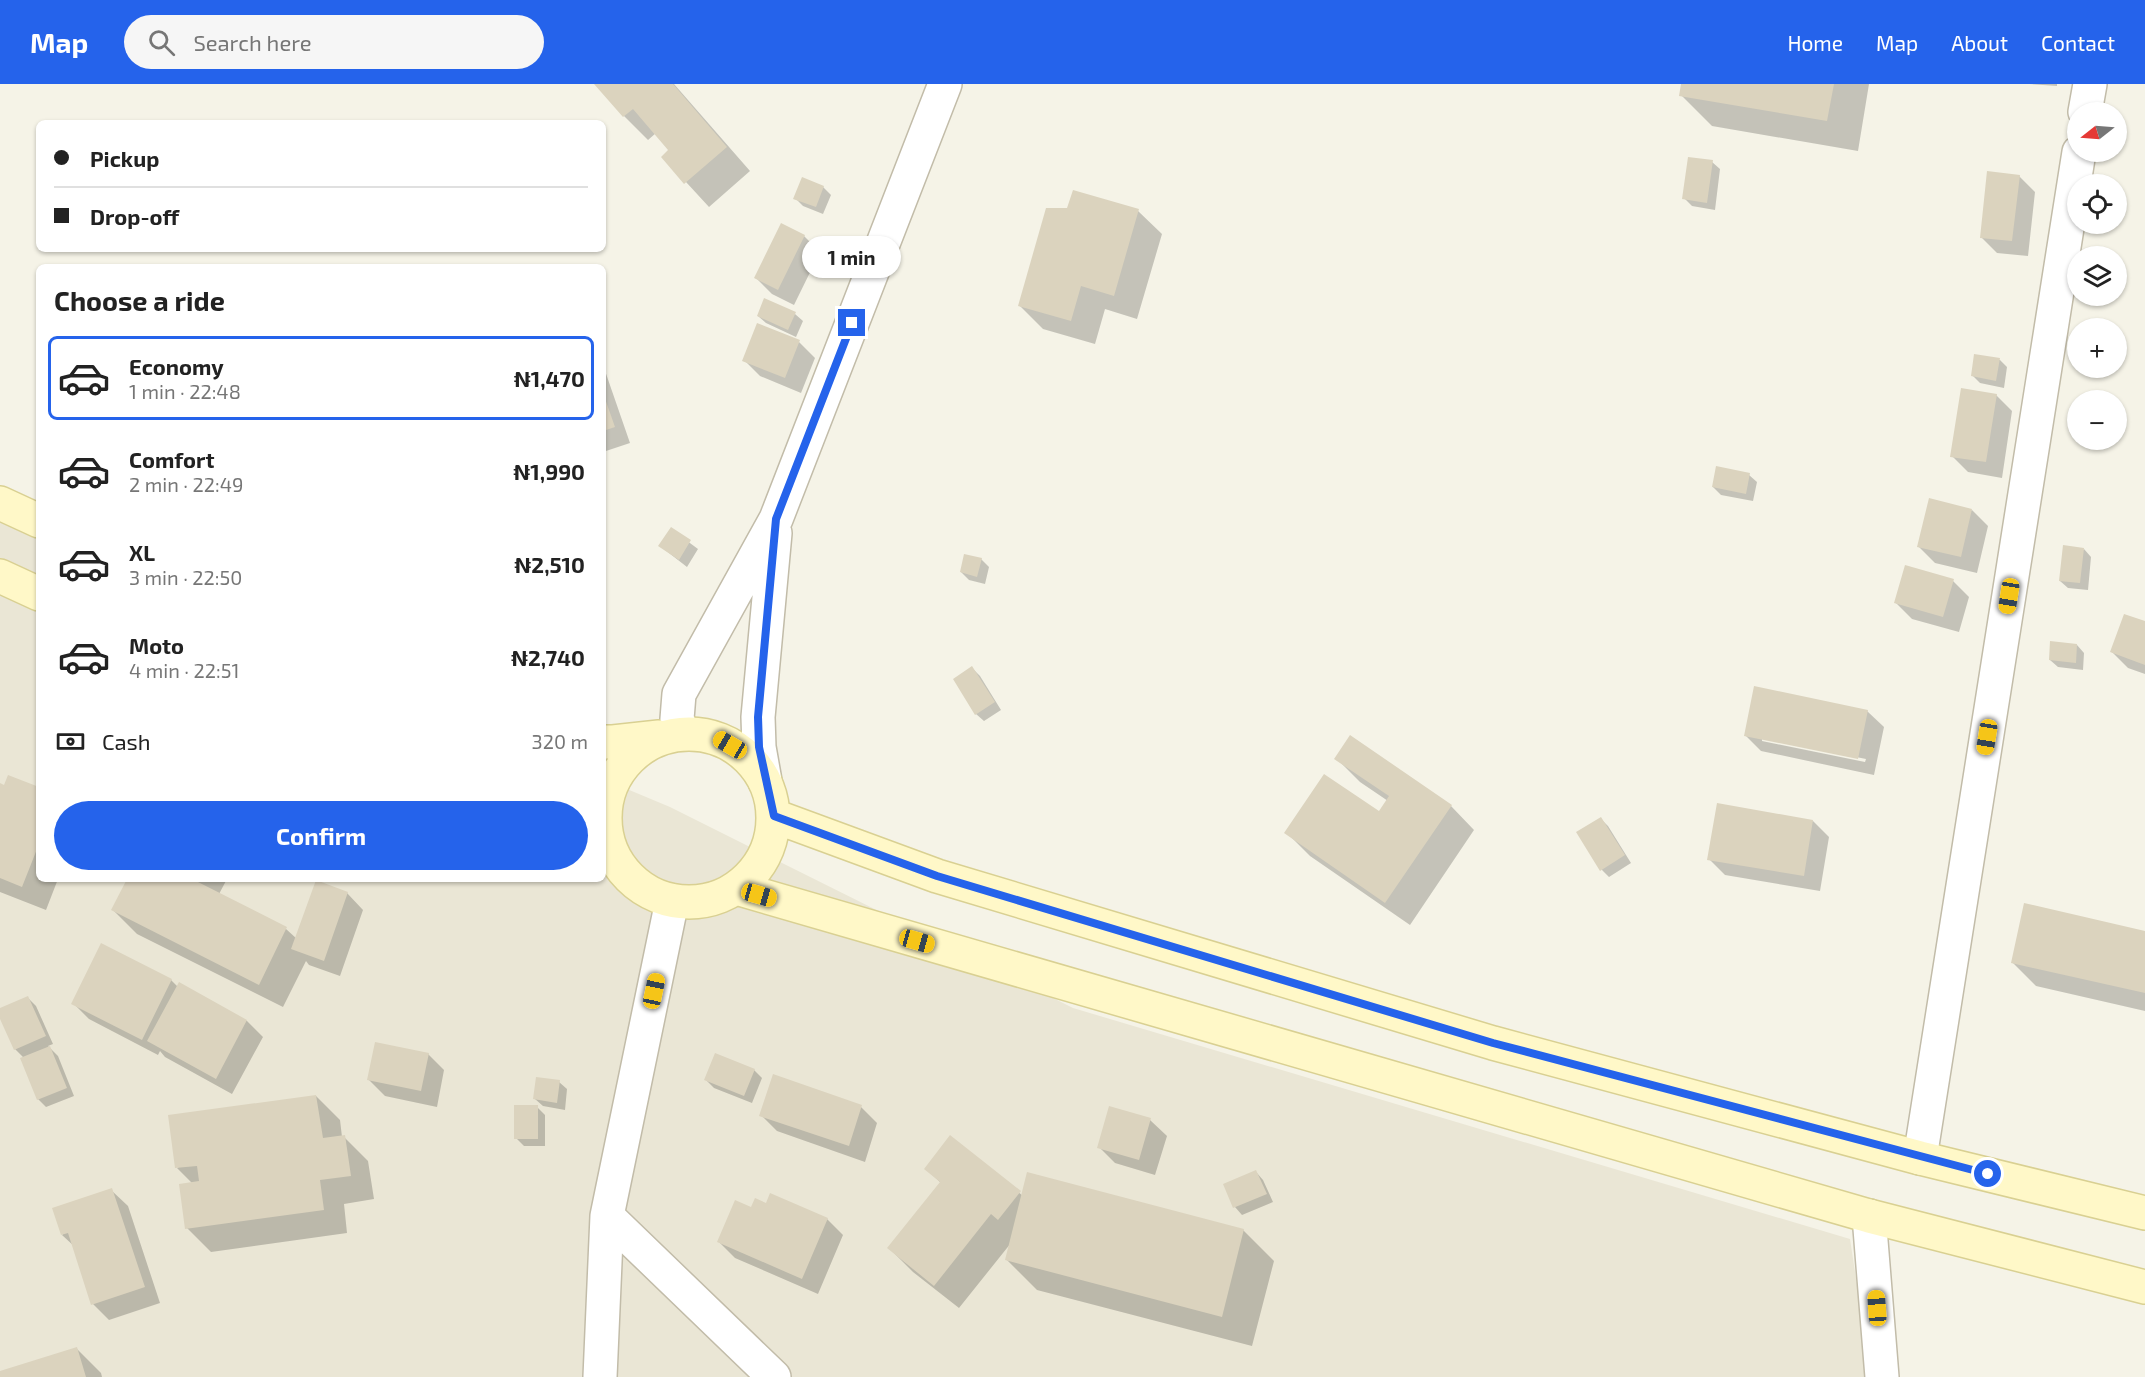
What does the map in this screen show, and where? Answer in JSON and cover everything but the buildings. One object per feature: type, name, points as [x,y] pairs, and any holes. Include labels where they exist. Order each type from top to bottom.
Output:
[{"type":"main road","points":[[0,503],[36,520]]},
{"type":"main road","points":[[0,576],[36,593]]},
{"type":"main road","points":[[606,814],[614,779],[639,749],[675,735]]},
{"type":"main road","points":[[606,742],[675,735],[716,737],[745,754],[765,781],[774,816],[770,844],[757,869],[736,888],[716,898],[694,903],[672,901],[648,892],[628,877],[608,854],[606,830]]},
{"type":"main road","points":[[774,816],[937,876],[1493,1043],[1920,1158],[2145,1213]]},
{"type":"main road","points":[[736,888],[1869,1216],[2145,1287]]},
{"type":"street","points":[[675,735],[679,694],[776,519],[945,84]]},
{"type":"street","points":[[2087,102],[2090,84]]},
{"type":"street","points":[[1920,1158],[2077,162]]},
{"type":"street","points":[[765,781],[759,747],[758,717],[776,519]]},
{"type":"street","points":[[600,1377],[607,1216],[672,901]]},
{"type":"street","points":[[607,1216],[774,1377]]},
{"type":"street","points":[[1869,1216],[1882,1377]]},
{"type":"shaded area","points":[[0,520],[36,536],[36,882],[606,882],[606,780],[670,807],[1073,1008],[1850,1239],[1871,1377],[0,1377]]},
{"type":"route","points":[[852,323],[776,519],[758,717],[759,747],[774,816],[937,876],[1493,1043],[1920,1158],[1988,1174]]}]
